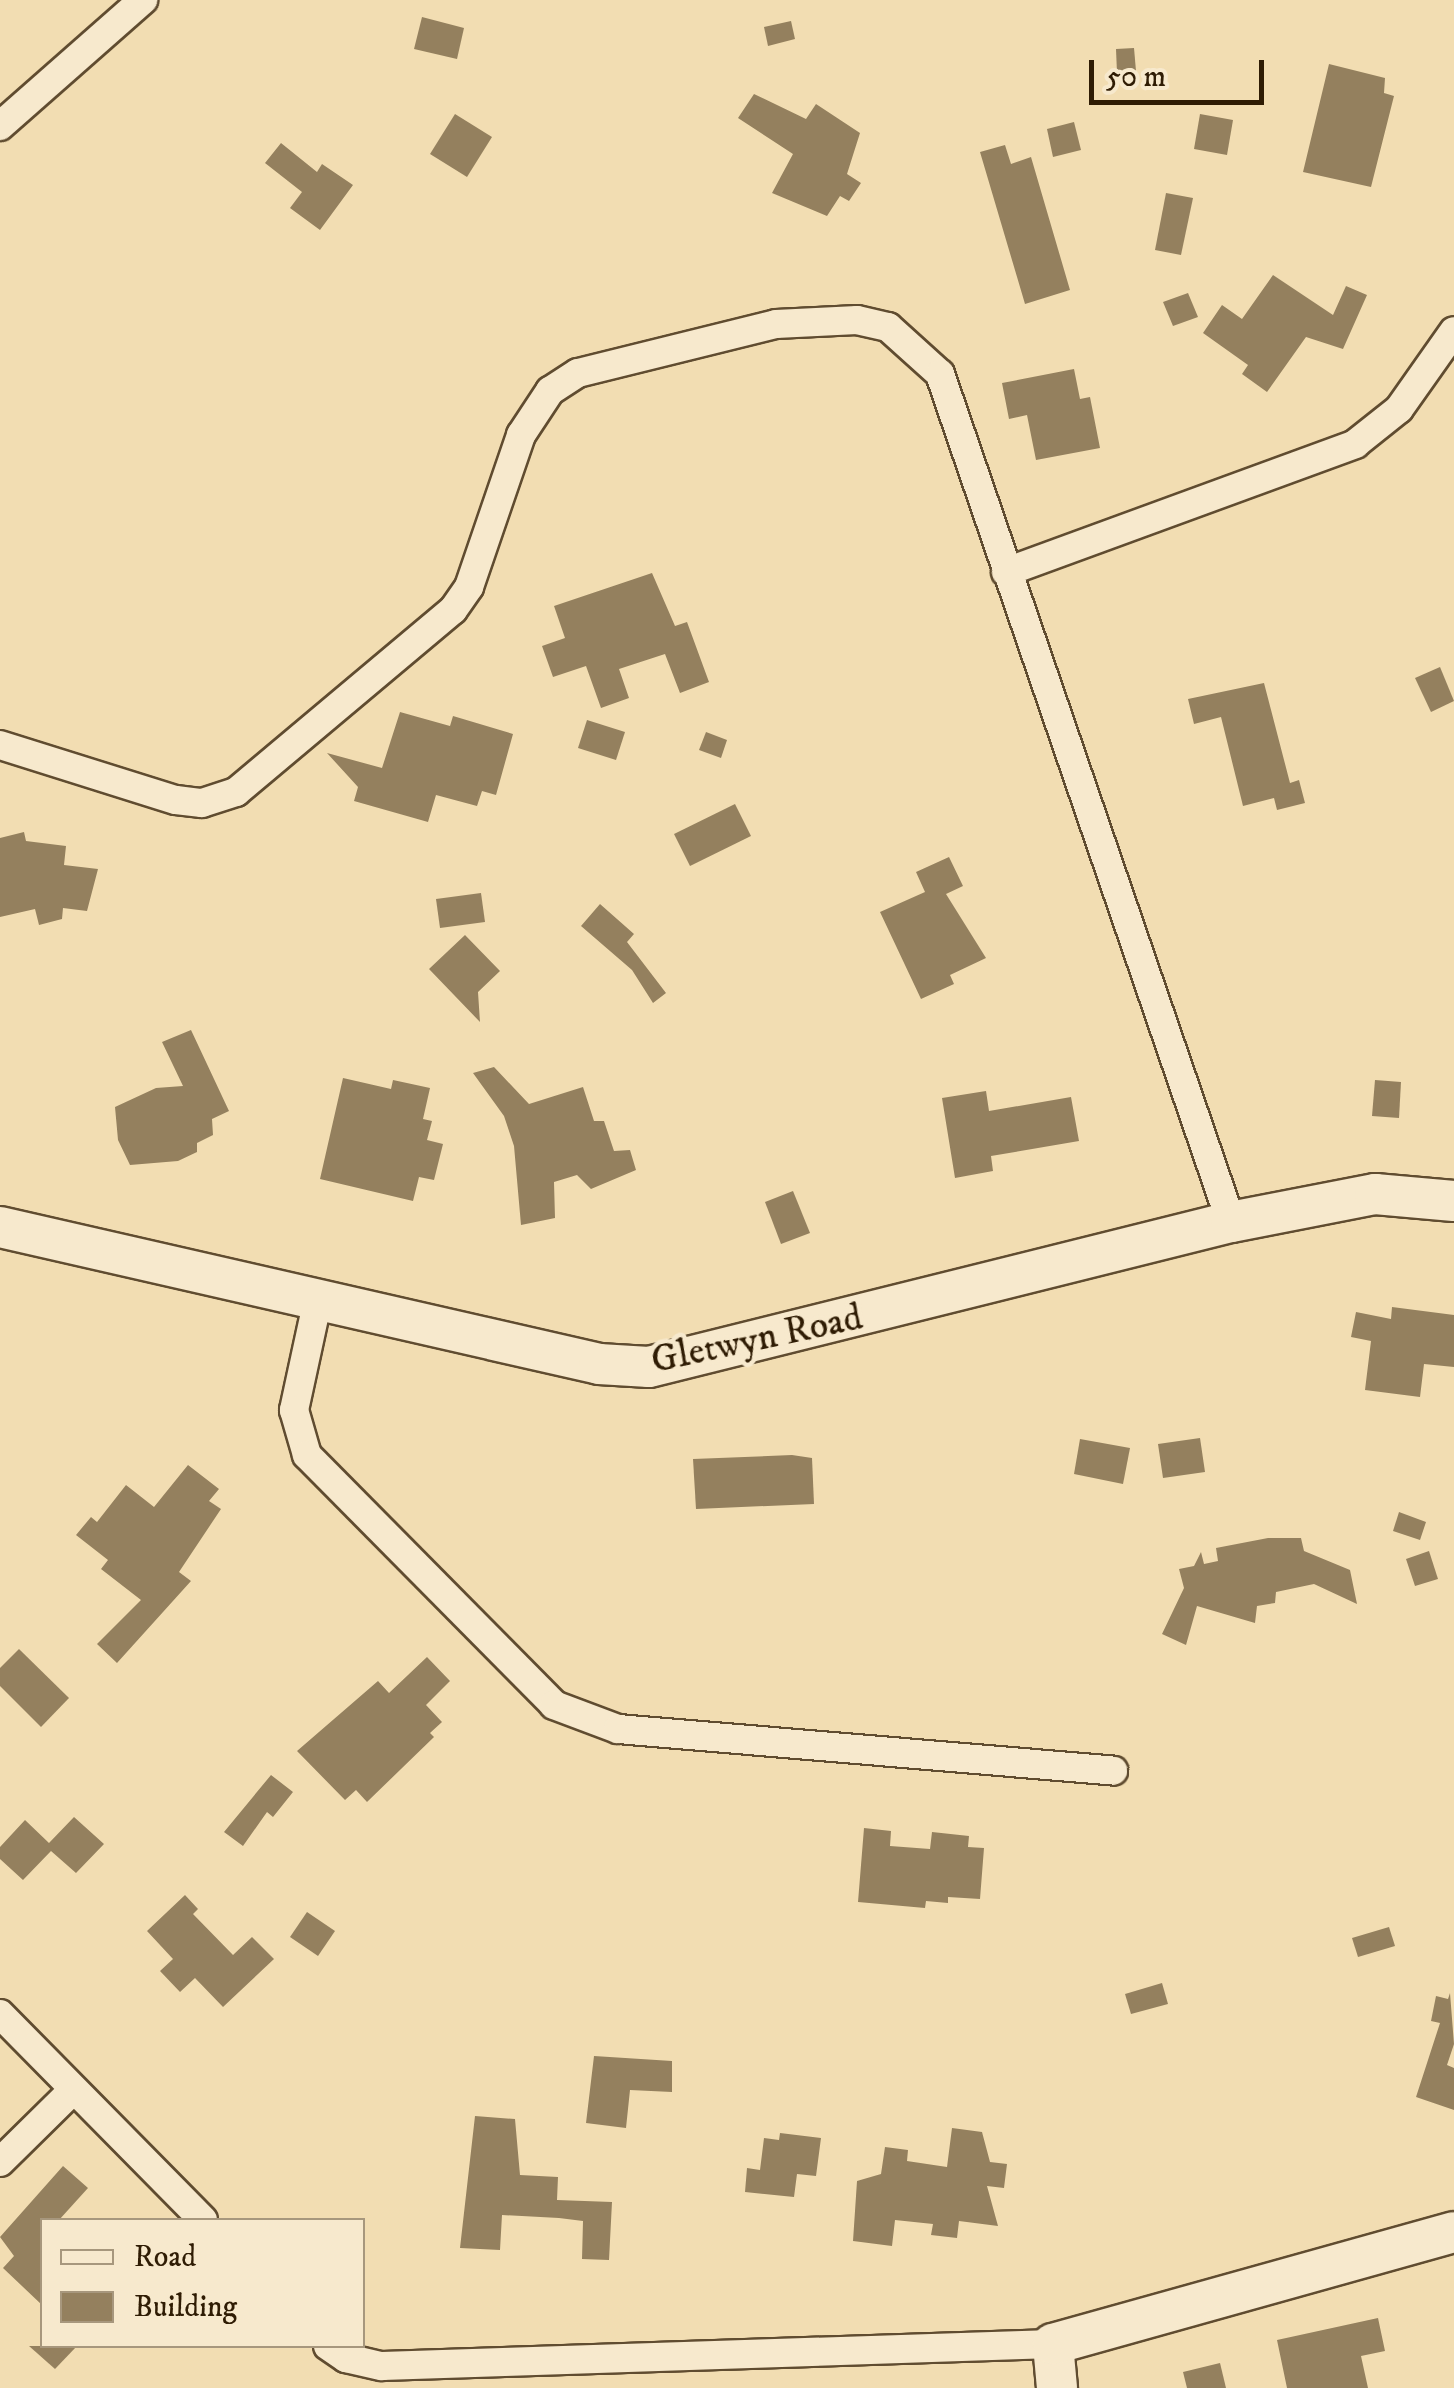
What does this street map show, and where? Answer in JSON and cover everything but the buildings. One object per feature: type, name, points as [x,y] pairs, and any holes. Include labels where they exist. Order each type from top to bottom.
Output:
[{"type":"street","points":[[0,126],[142,0]]},
{"type":"street","points":[[0,745],[176,800],[202,803],[236,792],[453,610],[469,586],[521,436],[550,390],[578,373],[776,324],[857,320],[888,327],[922,352],[940,374],[1231,1222]]},
{"type":"street","points":[[1006,572],[1355,444],[1399,410],[1454,331]]},
{"type":"street","name":"Gletwyn Road","points":[[0,1228],[599,1364],[649,1368],[1231,1222],[1375,1194],[1454,1202]]},
{"type":"street","points":[[318,1299],[294,1410],[307,1455],[554,1705],[618,1729],[1112,1771]]},
{"type":"street","points":[[0,2014],[201,2218]]},
{"type":"street","points":[[0,2162],[73,2090]]},
{"type":"street","points":[[331,2348],[346,2358],[382,2366],[1053,2344],[1454,2232]]},
{"type":"street","points":[[1053,2344],[1057,2388]]}]
